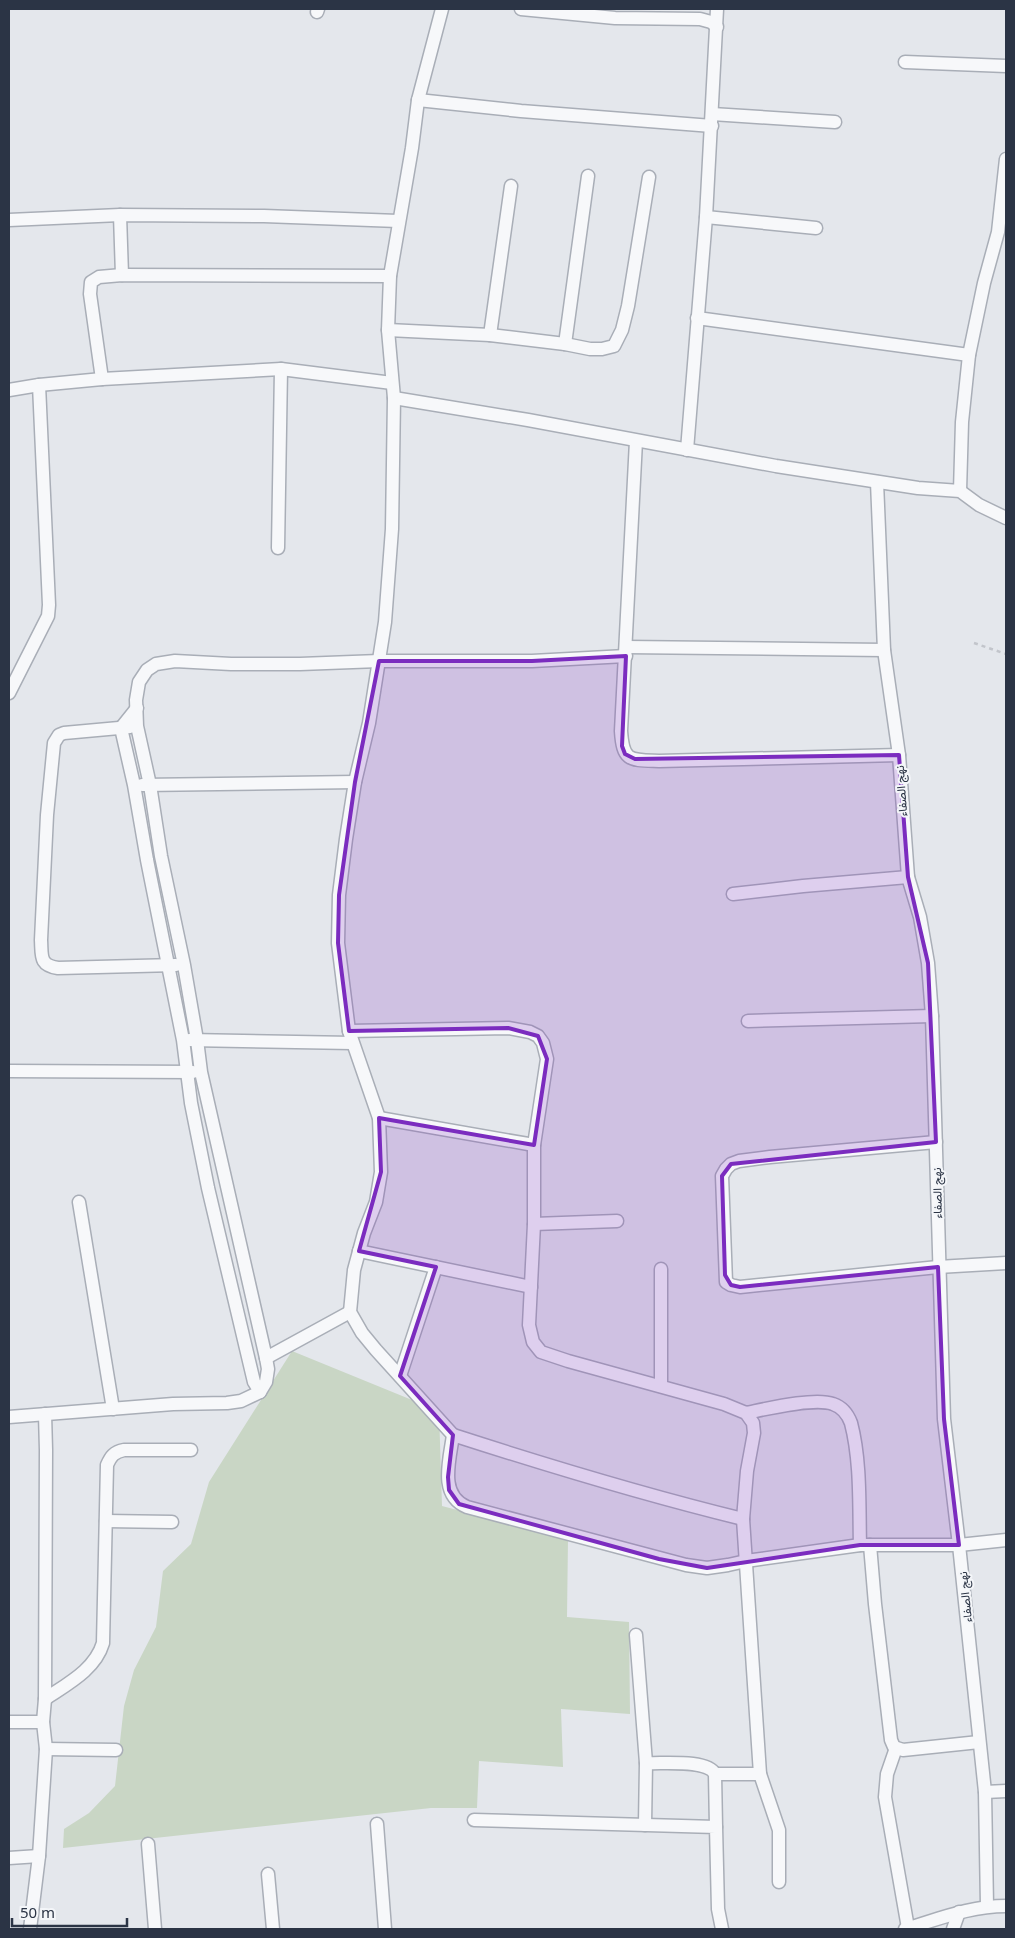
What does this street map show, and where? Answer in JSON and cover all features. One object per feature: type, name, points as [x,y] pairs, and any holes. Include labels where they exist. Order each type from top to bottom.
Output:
[{"type":"street","points":[[442,9],[418,100],[412,148],[390,276],[388,330],[394,398],[392,529],[385,622],[369,723],[355,782],[339,895],[338,943],[350,1037],[378,1118],[381,1172],[376,1202],[354,1270],[350,1312],[362,1333],[453,1435],[662,1499],[743,1519]]},
{"type":"street","points":[[521,9],[615,18],[700,19],[711,22],[717,27]]},
{"type":"street","points":[[687,450],[706,217],[717,9]]},
{"type":"street","points":[[905,62],[1006,66]]},
{"type":"street","points":[[418,100],[521,112],[712,120],[835,122]]},
{"type":"street","points":[[960,491],[962,422],[969,355],[984,283],[998,232],[1006,159]]},
{"type":"street","points":[[565,344],[588,176]]},
{"type":"street","points":[[388,330],[490,335],[602,349],[614,346],[628,306],[650,177]]},
{"type":"street","points":[[490,335],[511,186]]},
{"type":"street","points":[[9,220],[120,214],[264,216],[398,221]]},
{"type":"street","points":[[120,214],[122,275]]},
{"type":"street","points":[[706,217],[816,228]]},
{"type":"street","points":[[102,379],[90,286],[91,282],[99,277],[122,275],[390,276]]},
{"type":"street","points":[[697,318],[969,355]]},
{"type":"street","points":[[278,548],[281,369]]},
{"type":"street","points":[[9,390],[102,379],[281,369],[392,383]]},
{"type":"street","points":[[9,693],[48,616],[39,385]]},
{"type":"street","points":[[394,398],[877,482],[918,488],[960,491],[979,505],[1006,518]]},
{"type":"street","points":[[636,441],[621,731],[623,750],[630,758],[659,761],[899,756]]},
{"type":"street","name":"نهج الصفاء","points":[[877,482],[884,650],[899,756],[908,877],[920,917],[928,963],[932,1016],[944,1419],[984,1792],[987,1906]]},
{"type":"street","points":[[9,1417],[173,1404],[227,1403],[252,1397],[260,1392],[266,1382],[268,1369],[266,1358],[200,1072],[197,1040],[184,965],[161,856],[150,785],[137,726],[140,682],[147,670],[156,664],[175,660],[231,664],[380,661],[532,661],[626,652],[884,650]]},
{"type":"street","points":[[137,708],[122,728],[183,1040],[186,1072],[208,1188],[254,1382],[260,1392]]},
{"type":"street","points":[[137,726],[64,733],[54,743],[47,815],[41,940],[42,960],[47,966],[58,968],[184,965]]},
{"type":"street","points":[[134,785],[355,782]]},
{"type":"street","points":[[734,894],[908,877]]},
{"type":"street","points":[[748,1021],[932,1016]]},
{"type":"street","points":[[183,1040],[350,1037],[508,1028],[530,1032],[538,1036],[544,1043],[547,1059],[534,1145],[534,1224],[530,1325],[533,1342],[541,1352],[724,1404],[746,1413],[753,1423],[754,1433],[747,1471],[743,1519],[760,1774],[779,1830],[779,1882]]},
{"type":"street","points":[[9,1072],[200,1072]]},
{"type":"street","points":[[378,1118],[534,1145]]},
{"type":"street","points":[[936,1142],[770,1157],[731,1164],[722,1176],[726,1282],[731,1286],[740,1287],[938,1267],[1006,1263]]},
{"type":"street","points":[[79,1202],[113,1409]]},
{"type":"street","points":[[534,1224],[617,1221]]},
{"type":"street","points":[[359,1251],[532,1288]]},
{"type":"street","points":[[400,1376],[436,1267]]},
{"type":"street","points":[[660,1269],[660,1386]]},
{"type":"street","points":[[266,1358],[350,1312]]},
{"type":"street","points":[[746,1413],[780,1406],[817,1402],[834,1404],[844,1410],[851,1422],[857,1464],[865,1546],[874,1604],[890,1740],[896,1748],[903,1750],[979,1742]]},
{"type":"street","points":[[30,1929],[39,1856],[46,1750],[43,1722],[45,1699],[45,1414]]},
{"type":"street","points":[[453,1435],[448,1477],[449,1490],[459,1504],[686,1565],[708,1568],[746,1561],[865,1546],[959,1545],[1006,1540]]},
{"type":"street","points":[[45,1699],[91,1666],[100,1653],[104,1631],[107,1465],[110,1457],[116,1452],[191,1450]]},
{"type":"street","points":[[106,1520],[172,1522]]},
{"type":"street","points":[[636,1635],[646,1763],[645,1825]]},
{"type":"street","points":[[9,1722],[43,1722]]},
{"type":"street","points":[[896,1748],[887,1774],[885,1797],[906,1929],[959,1912],[987,1906],[1006,1906]]},
{"type":"street","points":[[46,1750],[116,1750]]},
{"type":"street","points":[[646,1763],[703,1765],[709,1767],[715,1774],[718,1909],[722,1929]]},
{"type":"street","points":[[715,1774],[760,1774]]},
{"type":"street","points":[[984,1792],[1006,1791]]},
{"type":"street","points":[[474,1820],[716,1827]]},
{"type":"street","points":[[377,1824],[385,1929]]},
{"type":"street","points":[[148,1844],[155,1929]]},
{"type":"street","points":[[9,1858],[39,1856]]},
{"type":"street","points":[[268,1874],[272,1929]]},
{"type":"street","points":[[953,1929],[959,1912]]},
{"type":"path","points":[[974,643],[1006,654]]},
{"type":"highlighted area","points":[[626,656],[622,746],[625,754],[635,759],[899,755],[908,877],[928,963],[936,1142],[731,1164],[722,1176],[725,1275],[731,1285],[740,1287],[938,1267],[944,1419],[959,1545],[860,1545],[707,1568],[659,1559],[459,1504],[449,1490],[448,1477],[453,1435],[400,1376],[436,1267],[359,1251],[381,1172],[379,1118],[534,1145],[547,1059],[538,1036],[508,1028],[349,1031],[338,943],[339,895],[355,782],[379,661],[532,661]]},
{"type":"green space","points":[[292,1351],[439,1411],[442,1506],[568,1539],[567,1617],[629,1622],[630,1714],[561,1709],[563,1767],[479,1761],[477,1808],[431,1808],[63,1848],[64,1829],[89,1813],[115,1786],[124,1706],[134,1670],[156,1627],[163,1571],[191,1544],[209,1482]]}]
